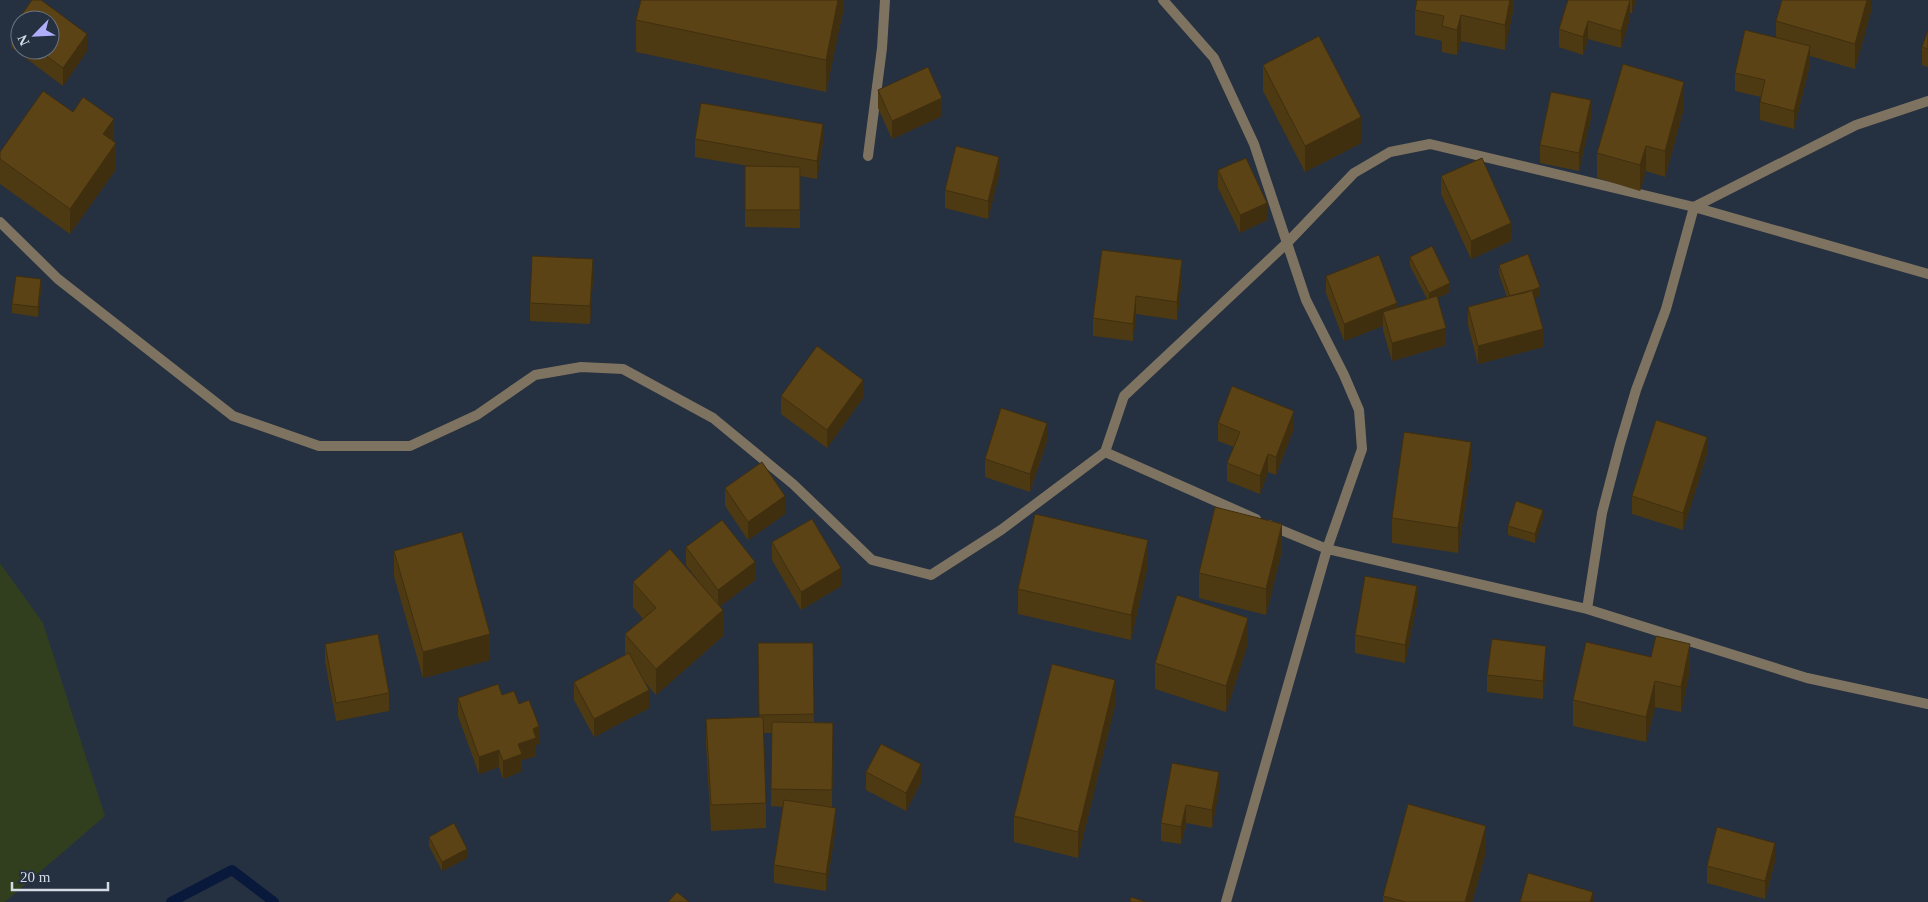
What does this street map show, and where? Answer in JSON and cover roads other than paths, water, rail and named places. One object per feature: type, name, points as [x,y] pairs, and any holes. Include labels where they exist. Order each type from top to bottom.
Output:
[{"type":"street","points":[[868,156],[882,48],[885,0]]},
{"type":"street","points":[[1163,0],[1214,58],[1254,144],[1306,300],[1344,375],[1359,410],[1362,449],[1327,549],[1226,902]]},
{"type":"street","points":[[1587,609],[1602,513],[1620,444],[1636,390],[1666,309],[1694,207],[1856,126],[1928,101]]},
{"type":"street","points":[[0,222],[58,279],[232,416],[319,446],[410,446],[477,415],[535,375],[581,366],[623,369],[713,418],[793,484],[872,560],[931,575],[1001,530],[1105,452],[1124,396],[1287,243],[1354,173],[1390,152],[1430,144],[1694,207],[1928,274]]},
{"type":"street","points":[[1105,452],[1211,500],[1327,549],[1587,609],[1807,678],[1928,704]]},
{"type":"waterway","points":[[171,902],[232,870],[274,902]]}]
